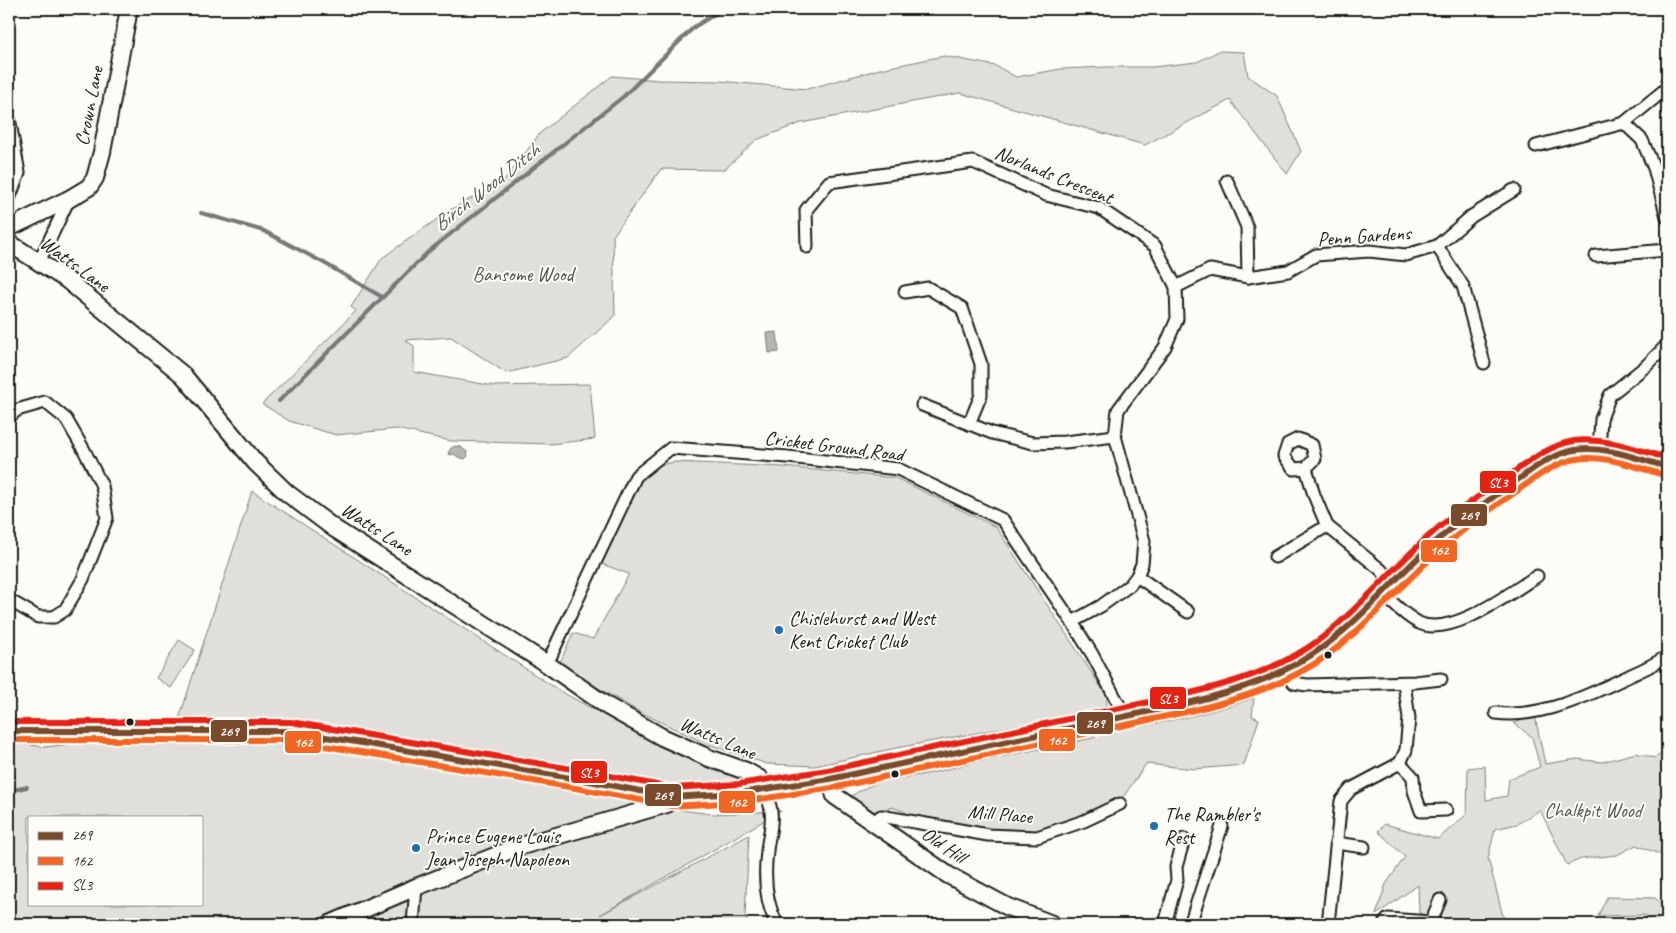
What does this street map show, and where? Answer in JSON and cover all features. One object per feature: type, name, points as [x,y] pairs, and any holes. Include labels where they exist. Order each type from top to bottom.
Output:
[{"type":"main road","name":"Crown Lane","points":[[9,228],[69,199],[89,187],[95,178],[102,152],[129,9]]},
{"type":"main road","name":"Watts Lane","points":[[9,243],[67,280],[183,375],[256,462],[287,493],[335,528],[547,664],[607,706],[662,737],[709,758],[746,771],[760,779],[764,790]]},
{"type":"main road","points":[[9,731],[290,731],[589,781],[671,797],[764,790],[830,779],[1078,728],[1210,698],[1245,687],[1286,670],[1314,653],[1338,635],[1425,551],[1478,506],[1542,462],[1575,450],[1599,450],[1667,467]]},
{"type":"main road","name":"Old Hill","points":[[830,779],[835,796],[948,875],[1008,907],[1052,924]]},
{"type":"main road","points":[[330,924],[416,887],[518,847],[667,804],[671,797]]},
{"type":"street","points":[[1536,146],[1624,123],[1667,88]]},
{"type":"street","points":[[9,116],[19,173],[9,199]]},
{"type":"street","points":[[1624,123],[1642,140],[1654,168],[1667,217]]},
{"type":"street","name":"Norlands Crescent","points":[[807,247],[806,210],[829,182],[973,162],[1046,195],[1099,208],[1155,246],[1176,287],[1177,319],[1165,347],[1118,410],[1115,436],[1144,541],[1142,564],[1137,576]]},
{"type":"street","points":[[1227,181],[1247,227],[1248,277]]},
{"type":"street","name":"Penn Gardens","points":[[1176,287],[1210,270],[1248,277],[1288,271],[1316,255],[1369,251],[1406,255],[1437,246],[1472,216],[1514,190]]},
{"type":"street","points":[[39,262],[69,199]]},
{"type":"street","points":[[1437,246],[1463,286],[1484,363]]},
{"type":"street","points":[[1596,256],[1667,250]]},
{"type":"street","points":[[904,292],[928,288],[962,308],[981,364],[982,395],[969,424]]},
{"type":"street","points":[[1599,450],[1601,419],[1610,395],[1646,366],[1667,345]]},
{"type":"street","points":[[9,416],[17,410],[45,402],[66,419],[102,486],[106,518],[83,579],[65,610],[54,617],[38,617],[9,600]]},
{"type":"street","points":[[922,405],[992,433],[1033,443],[1065,442],[1115,436]]},
{"type":"street","name":"Cricket Ground Road","points":[[547,664],[636,476],[671,448],[788,457],[898,468],[1003,520],[1092,654],[1125,716]]},
{"type":"street","points":[[1306,468],[1314,495],[1327,526],[1380,569],[1388,588],[1419,623],[1430,626],[1441,625],[1476,615],[1537,576]]},
{"type":"street","points":[[1275,557],[1327,526]]},
{"type":"street","points":[[1072,622],[1108,602],[1130,585],[1137,576],[1188,612]]},
{"type":"street","points":[[1496,713],[1510,714],[1566,704],[1667,656]]},
{"type":"street","points":[[1286,670],[1294,683],[1306,685],[1404,683],[1441,679]]},
{"type":"street","points":[[1328,924],[1341,801],[1351,789],[1379,773],[1400,764],[1406,750],[1409,718],[1404,683]]},
{"type":"street","points":[[1400,764],[1413,777],[1414,791],[1421,811],[1446,810]]},
{"type":"street","points":[[764,790],[772,811],[766,850],[766,891],[771,914],[777,924]]},
{"type":"street","name":"Mill Place","points":[[874,822],[881,816],[988,835],[1038,837],[1084,821],[1120,804]]},
{"type":"street","points":[[1190,924],[1222,826]]},
{"type":"street","points":[[1164,924],[1177,880],[1176,867],[1184,839]]},
{"type":"street","points":[[1336,843],[1364,847]]},
{"type":"street","points":[[413,924],[416,887]]},
{"type":"street","points":[[1384,924],[1388,919],[1431,922],[1440,900]]},
{"type":"green space","name":"Bansome Wood","points":[[1219,51],[1244,52],[1248,76],[1277,96],[1301,151],[1287,174],[1230,100],[1145,145],[960,93],[801,123],[756,140],[724,170],[661,169],[613,236],[615,316],[568,358],[506,373],[451,337],[405,340],[414,346],[414,372],[494,386],[590,384],[595,439],[551,444],[451,441],[397,429],[336,435],[289,421],[262,404],[356,311],[351,307],[382,258],[450,210],[505,180],[540,133],[612,76],[659,80],[719,81],[807,89],[880,69],[944,56],[996,66],[1016,77],[1061,69],[1153,67],[1197,62]]},
{"type":"green space","points":[[675,462],[784,467],[896,478],[996,527],[1107,696],[1107,703],[1104,709],[891,749],[815,766],[767,764],[704,743],[636,710],[559,665],[573,633],[593,639],[629,574],[599,563],[641,480],[659,465]]},
{"type":"green space","points":[[252,491],[560,691],[655,743],[738,778],[727,783],[689,787],[584,778],[603,789],[634,800],[637,805],[713,814],[781,811],[600,915],[749,835],[745,916],[749,924],[9,924],[9,742],[45,747],[107,740],[172,741]]},
{"type":"green space","points":[[179,640],[195,650],[171,688],[156,678]]},
{"type":"green space","points":[[1254,698],[1252,716],[1259,719],[1244,765],[1194,769],[1146,764],[1124,796],[1082,819],[1037,835],[990,833],[917,819],[891,807],[876,812],[868,811],[849,797],[883,781],[932,773],[1093,738],[1119,730],[1187,717]]},
{"type":"green space","name":"Chalkpit Wood","points":[[1535,716],[1545,764],[1577,759],[1602,762],[1636,753],[1655,758],[1667,750],[1667,857],[1636,845],[1617,855],[1581,859],[1567,865],[1540,810],[1517,824],[1495,829],[1488,858],[1505,924],[1449,924],[1419,913],[1418,885],[1376,915],[1386,884],[1405,857],[1378,831],[1385,824],[1438,839],[1467,814],[1468,768],[1485,766],[1486,800],[1507,796],[1509,779],[1540,767],[1532,737],[1514,723]]},
{"type":"green space","points":[[1607,897],[1655,898],[1667,909],[1667,924],[1645,924],[1646,915],[1598,916]]},
{"type":"shaded area","points":[[777,332],[779,352],[769,353],[767,333]]},
{"type":"shaded area","points":[[455,446],[461,447],[467,452],[468,456],[465,459],[448,453]]},
{"type":"waterway","name":"Birch Wood Ditch","points":[[279,401],[429,251],[624,96],[694,27],[723,9]]},
{"type":"waterway","points":[[201,213],[264,231],[382,297]]},
{"type":"waterway","points":[[9,791],[27,787]]},
{"type":"transit line","name":"SL3","points":[[9,722],[291,722],[590,772],[672,788],[739,784],[828,770],[1182,695],[1253,675],[1287,660],[1319,640],[1344,619],[1448,519],[1547,450],[1565,443],[1586,440],[1622,445],[1667,458]]},
{"type":"transit line","name":"269","points":[[9,731],[290,731],[589,781],[671,797],[740,793],[830,779],[1184,704],[1239,689],[1291,667],[1337,637],[1444,535],[1489,500],[1550,459],[1575,450],[1598,449],[1667,467]]},
{"type":"transit line","name":"162","points":[[9,740],[289,740],[672,806],[741,802],[832,788],[1186,712],[1243,697],[1279,683],[1329,654],[1367,621],[1449,542],[1494,507],[1552,467],[1576,459],[1598,458],[1621,462],[1665,475]]},
{"type":"place","name":"Chislehurst and West Kent Cricket Club","points":[[779,630]]},
{"type":"place","name":"The Rambler's Rest","points":[[1154,826]]},
{"type":"place","name":"Prince Eugene Louis Jean Joseph Napoleon","points":[[416,848]]}]
